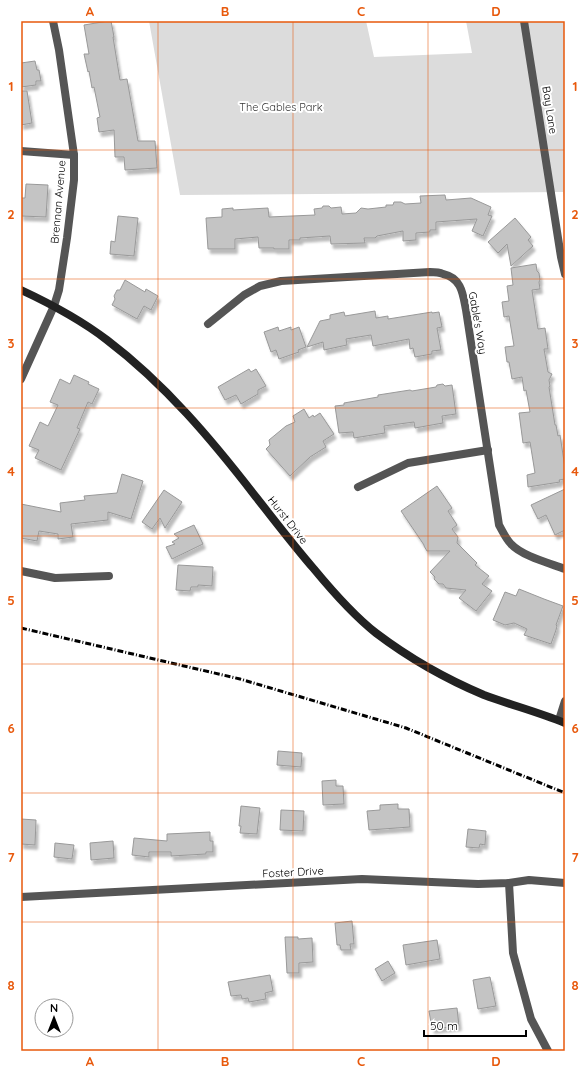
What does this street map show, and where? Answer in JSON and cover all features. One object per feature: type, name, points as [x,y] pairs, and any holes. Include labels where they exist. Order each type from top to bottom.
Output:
[{"type":"street","name":"Brennan Avenue","points":[[21,379],[54,306],[59,290],[74,180],[74,155],[59,50],[53,21]]},
{"type":"street","name":"Bay Lane","points":[[524,21],[561,257],[565,274]]},
{"type":"street","points":[[21,151],[74,155]]},
{"type":"street","name":"Gable's Way","points":[[208,324],[244,295],[260,286],[281,281],[430,272],[445,274],[457,281],[462,292],[499,525],[504,536],[511,545],[522,553],[565,569]]},
{"type":"street","name":"Hurst Drive","points":[[21,290],[54,306],[91,328],[107,339],[146,372],[178,403],[217,447],[322,579],[347,606],[375,632],[409,656],[463,686],[562,721]]},
{"type":"street","points":[[358,487],[408,463],[488,450]]},
{"type":"street","points":[[21,571],[56,578],[109,576]]},
{"type":"street","points":[[562,721],[565,701]]},
{"type":"street","name":"Foster Drive","points":[[21,897],[362,880],[478,884],[508,883],[529,880],[565,883]]},
{"type":"street","points":[[508,883],[513,953],[531,1019],[548,1051]]},
{"type":"green space","name":"The Gables Park","points":[[149,21],[366,21],[374,57],[472,53],[466,21],[565,21],[565,204],[563,192],[180,195]]},
{"type":"building","points":[[111,21],[120,80],[127,79],[138,141],[155,141],[157,168],[125,170],[124,157],[115,157],[114,130],[99,132],[97,118],[100,117],[94,87],[92,88],[84,54],[89,54],[84,25]]},
{"type":"building","points":[[35,61],[37,70],[39,70],[41,81],[36,81],[36,85],[21,87],[21,63]]},
{"type":"building","points":[[21,91],[27,91],[32,123],[21,125]]},
{"type":"building","points":[[26,184],[48,185],[46,217],[21,216],[21,198],[25,198]]},
{"type":"building","points":[[445,195],[446,200],[471,198],[491,207],[488,215],[492,216],[483,236],[472,231],[477,219],[436,222],[436,230],[416,233],[416,240],[403,241],[403,231],[377,236],[375,238],[364,238],[365,243],[331,244],[330,236],[300,238],[300,240],[289,240],[289,249],[274,249],[259,248],[258,237],[235,239],[235,249],[208,249],[206,218],[222,217],[222,209],[233,208],[233,210],[268,208],[269,217],[315,215],[314,209],[329,206],[331,208],[341,207],[342,214],[356,213],[361,208],[368,209],[386,207],[386,205],[393,205],[394,202],[401,202],[405,204],[421,203],[420,196]]},
{"type":"building","points":[[118,216],[138,218],[134,256],[110,254],[111,241],[115,242]]},
{"type":"building","points":[[515,218],[531,237],[528,240],[533,246],[511,266],[507,244],[498,253],[488,242]]},
{"type":"building","points":[[536,264],[537,271],[539,273],[540,289],[532,290],[538,329],[545,328],[548,349],[544,349],[548,372],[552,374],[549,380],[549,387],[555,425],[558,436],[560,435],[565,468],[565,479],[559,480],[560,482],[528,487],[527,475],[535,473],[530,442],[523,443],[519,413],[530,412],[522,377],[512,379],[509,362],[507,362],[505,347],[514,346],[509,316],[504,317],[502,302],[509,301],[507,286],[513,285],[511,268]]},
{"type":"building","points":[[125,280],[145,292],[146,289],[158,296],[151,310],[144,306],[137,319],[112,305],[117,290],[120,290]]},
{"type":"building","points":[[375,311],[376,318],[388,316],[388,319],[439,312],[442,327],[437,328],[441,350],[432,351],[432,354],[415,357],[413,348],[410,349],[409,339],[373,346],[371,335],[346,339],[347,345],[324,350],[323,342],[307,347],[320,321],[330,319],[330,315],[344,312],[345,316]]},
{"type":"building","points":[[278,327],[279,331],[291,327],[291,330],[299,327],[306,347],[298,350],[299,352],[279,359],[276,350],[271,352],[264,332]]},
{"type":"building","points":[[249,369],[251,372],[256,369],[266,386],[258,390],[258,394],[241,404],[236,395],[225,400],[218,387]]},
{"type":"building","points":[[74,375],[89,382],[88,384],[99,389],[92,404],[88,402],[77,428],[80,429],[61,470],[35,458],[39,450],[29,446],[40,422],[48,426],[58,405],[50,402],[60,379],[70,384]]},
{"type":"building","points":[[443,384],[445,386],[452,385],[456,414],[442,416],[443,423],[415,428],[414,422],[384,426],[385,433],[354,438],[353,432],[339,433],[335,406],[378,397],[378,395],[436,387],[437,385]]},
{"type":"building","points":[[304,409],[309,418],[320,413],[334,434],[323,441],[326,447],[310,457],[290,476],[266,449],[270,445],[269,440],[286,426],[295,422],[293,416]]},
{"type":"building","points":[[122,474],[143,481],[131,519],[108,512],[108,520],[71,524],[73,537],[58,539],[58,534],[39,531],[37,541],[21,538],[21,504],[61,512],[60,503],[85,500],[84,496],[117,493]]},
{"type":"building","points":[[437,486],[452,508],[448,511],[457,525],[452,529],[458,537],[457,543],[477,563],[475,565],[489,576],[482,584],[492,591],[476,611],[459,598],[466,590],[446,588],[443,584],[439,584],[434,579],[435,577],[430,572],[450,551],[427,551],[401,511]]},
{"type":"building","points":[[565,489],[565,530],[555,535],[546,515],[538,519],[531,505]]},
{"type":"building","points":[[164,490],[182,502],[165,528],[160,518],[152,529],[142,522]]},
{"type":"building","points":[[194,525],[203,544],[172,559],[166,547],[175,544],[172,542],[179,538],[174,534]]},
{"type":"building","points":[[178,565],[213,567],[212,586],[198,585],[198,587],[191,587],[190,591],[176,590]]},
{"type":"building","points":[[519,589],[563,606],[551,644],[524,635],[527,629],[514,623],[505,625],[493,620],[505,592],[516,596]]},
{"type":"building","points":[[278,751],[302,753],[301,767],[277,765]]},
{"type":"building","points":[[336,780],[336,786],[343,786],[344,804],[323,805],[322,781]]},
{"type":"building","points":[[398,804],[398,809],[409,809],[410,827],[369,830],[367,811],[380,810],[380,805]]},
{"type":"building","points":[[241,806],[260,808],[257,834],[240,833],[241,826],[239,826]]},
{"type":"building","points":[[281,810],[304,811],[303,831],[280,830]]},
{"type":"building","points":[[21,819],[36,820],[35,845],[21,844]]},
{"type":"building","points":[[468,829],[486,831],[485,845],[480,844],[479,848],[466,847]]},
{"type":"building","points":[[210,832],[210,841],[213,841],[213,852],[206,852],[206,854],[171,856],[171,852],[149,852],[149,857],[132,855],[134,838],[167,841],[167,834]]},
{"type":"building","points":[[113,841],[114,858],[91,860],[90,843]]},
{"type":"building","points":[[55,843],[74,845],[72,859],[54,857]]},
{"type":"building","points":[[352,921],[354,944],[350,944],[351,950],[341,950],[340,945],[337,945],[335,923]]},
{"type":"building","points":[[285,937],[298,937],[298,939],[312,938],[313,962],[299,963],[299,973],[287,973]]},
{"type":"building","points":[[437,940],[440,959],[406,965],[403,945]]},
{"type":"building","points":[[388,961],[395,973],[382,981],[375,969]]},
{"type":"building","points":[[270,975],[273,991],[265,993],[266,999],[249,1002],[248,998],[242,999],[241,995],[231,996],[228,982]]},
{"type":"building","points":[[490,977],[496,1006],[478,1009],[473,980]]},
{"type":"building","points":[[457,1008],[459,1026],[432,1029],[429,1011]]},
{"type":"railway","points":[[21,628],[240,679],[406,728],[565,793]]}]
